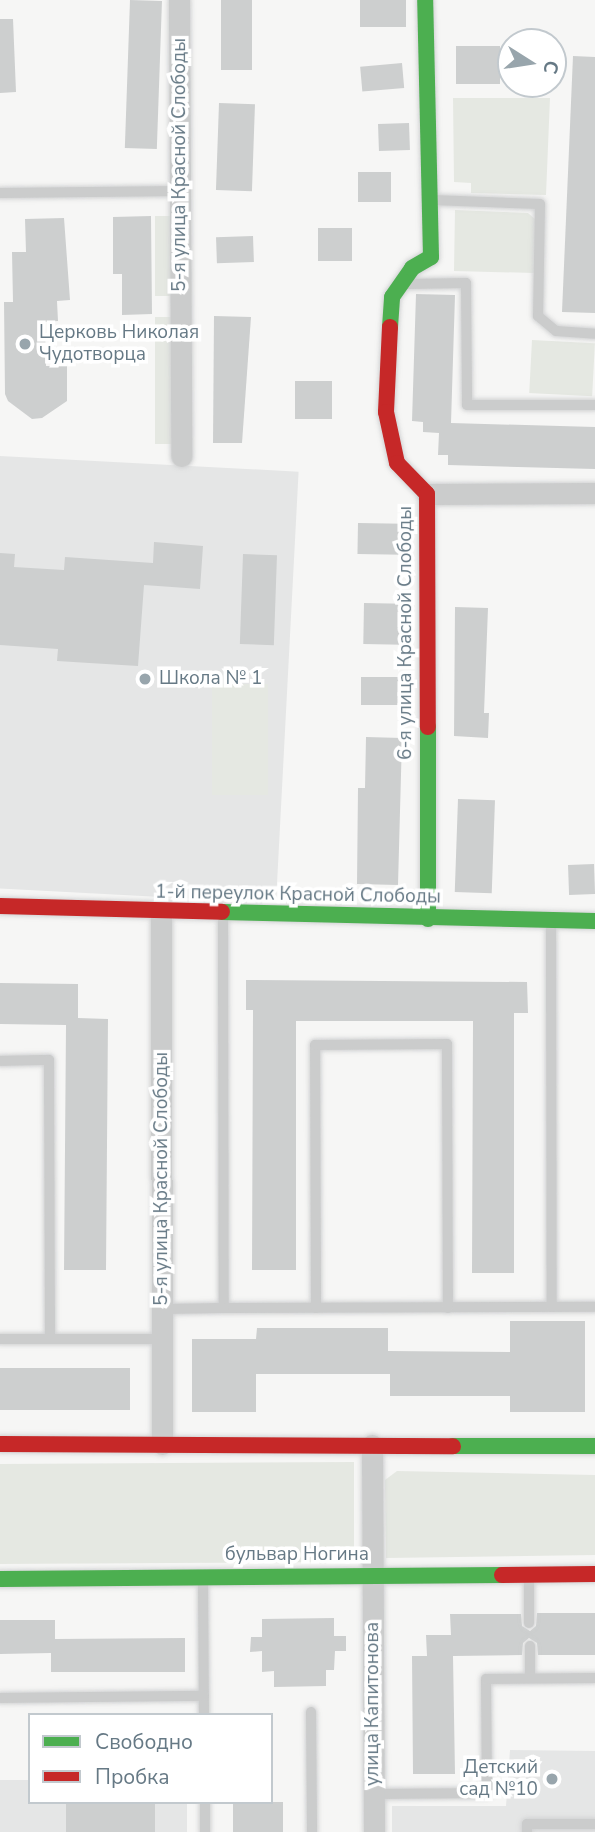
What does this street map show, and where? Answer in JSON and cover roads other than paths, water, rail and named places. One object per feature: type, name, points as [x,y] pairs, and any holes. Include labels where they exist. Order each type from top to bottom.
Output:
[{"type":"street","name":"5-я улица Красной Слободы","points":[[179,0],[181,456]]},
{"type":"street","points":[[398,284],[431,257],[425,0]]},
{"type":"street","name":"6-я улица Красной Слободы","points":[[398,284],[389,315],[387,424],[397,463],[427,494],[428,919]]},
{"type":"street","points":[[427,494],[595,494]]},
{"type":"street","name":"1-й переулок Красной Слободы","points":[[0,906],[223,915],[595,921]]},
{"type":"street","name":"5-я улица Красной Слободы","points":[[161,913],[162,1444]]},
{"type":"street","points":[[0,1444],[595,1446]]},
{"type":"street","name":"улица Капитонова","points":[[372,1445],[374,1832]]},
{"type":"street","name":"бульвар Ногина","points":[[0,1578],[595,1574]]},
{"type":"lane","points":[[0,193],[180,191]]},
{"type":"lane","points":[[429,200],[540,204],[538,316],[556,331],[595,334]]},
{"type":"lane","points":[[398,284],[466,283],[467,405],[595,405]]},
{"type":"lane","points":[[223,915],[224,1308]]},
{"type":"lane","points":[[551,920],[552,1307]]},
{"type":"lane","points":[[316,1308],[315,1045],[434,1044],[447,1044],[448,1308]]},
{"type":"lane","points":[[0,1061],[49,1060],[50,1339]]},
{"type":"lane","points":[[162,1308],[595,1307]]},
{"type":"lane","points":[[0,1339],[162,1339]]},
{"type":"lane","points":[[529,1574],[529,1623]]},
{"type":"lane","points":[[204,1577],[204,1713]]},
{"type":"lane","points":[[530,1646],[530,1678]]},
{"type":"lane","points":[[374,1794],[487,1793],[486,1679],[595,1678]]},
{"type":"lane","points":[[0,1698],[204,1696]]},
{"type":"lane","points":[[312,1712],[312,1832]]},
{"type":"lane","points":[[205,1804],[205,1832]]},
{"type":"lane","points":[[527,1832],[527,1824],[595,1824]]},
{"type":"place","name":"Церковь Николая Чудотворца","points":[[25,344]]},
{"type":"place","name":"Школа № 1","points":[[145,679]]},
{"type":"place","name":"Детский сад №10","points":[[552,1779]]}]
